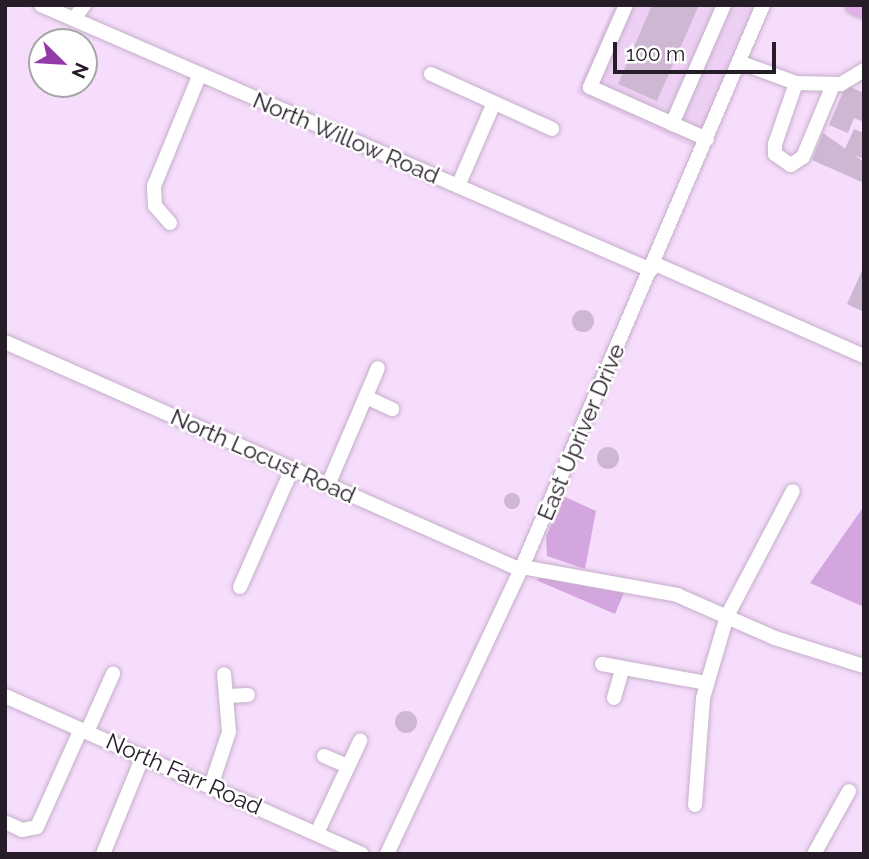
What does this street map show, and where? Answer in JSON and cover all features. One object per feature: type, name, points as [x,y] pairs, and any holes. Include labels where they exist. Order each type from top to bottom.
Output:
[{"type":"main road","points":[[855,5],[864,9]]},
{"type":"street","name":"North Willow Road","points":[[41,5],[458,186],[864,356]]},
{"type":"street","points":[[74,19],[84,5]]},
{"type":"street","points":[[626,5],[590,88],[707,139]]},
{"type":"street","points":[[672,124],[724,5]]},
{"type":"street","name":"East Upriver Drive","points":[[387,854],[522,568],[764,5]]},
{"type":"street","points":[[739,62],[796,83],[833,85],[864,70]]},
{"type":"street","points":[[170,223],[155,206],[154,186],[200,74]]},
{"type":"street","points":[[431,74],[552,129]]},
{"type":"street","points":[[796,83],[775,144],[775,154],[791,166],[803,157],[833,85]]},
{"type":"street","points":[[458,186],[494,103]]},
{"type":"street","name":"North Locust Road","points":[[5,342],[522,568],[677,595],[864,666]]},
{"type":"street","points":[[328,485],[378,368]]},
{"type":"street","points":[[366,397],[392,408]]},
{"type":"street","points":[[240,587],[292,469]]},
{"type":"street","points":[[695,805],[706,683],[727,616],[793,491]]},
{"type":"street","points":[[602,664],[622,670],[706,683]]},
{"type":"street","points":[[614,698],[622,670]]},
{"type":"street","points":[[7,823],[22,830],[37,827],[113,674]]},
{"type":"street","points":[[211,786],[229,732],[224,674]]},
{"type":"street","points":[[227,696],[248,695]]},
{"type":"street","name":"North Farr Road","points":[[5,696],[362,854]]},
{"type":"street","points":[[317,833],[360,741]]},
{"type":"street","points":[[103,854],[143,756]]},
{"type":"street","points":[[324,756],[348,766]]},
{"type":"street","points":[[814,854],[849,790]]},
{"type":"shaded area","points":[[614,5],[754,5],[694,148],[576,93]]},
{"type":"shaded area","points":[[563,496],[596,511],[585,569],[547,556],[546,537]]},
{"type":"shaded area","points":[[864,506],[864,607],[810,583]]},
{"type":"shaded area","points":[[542,578],[624,593],[615,614],[536,580]]},
{"type":"building","points":[[652,5],[699,5],[657,101],[618,84]]},
{"type":"building","points":[[846,85],[864,93],[864,122],[854,118],[848,133],[829,125]]},
{"type":"building","points":[[854,129],[864,133],[864,159],[844,151]]},
{"type":"building","points":[[823,133],[864,162],[864,183],[812,160]]},
{"type":"building","points":[[864,266],[864,312],[847,304]]},
{"type":"building","points":[[583,310],[591,313],[594,321],[591,329],[583,332],[575,329],[572,321],[575,313]]},
{"type":"building","points":[[608,447],[616,450],[619,458],[616,466],[608,469],[600,466],[597,458],[600,450]]},
{"type":"building","points":[[512,493],[518,495],[518,507],[512,509],[506,507],[504,501],[506,495]]},
{"type":"building","points":[[406,711],[414,714],[417,722],[414,730],[406,733],[398,730],[395,722],[398,714]]}]
